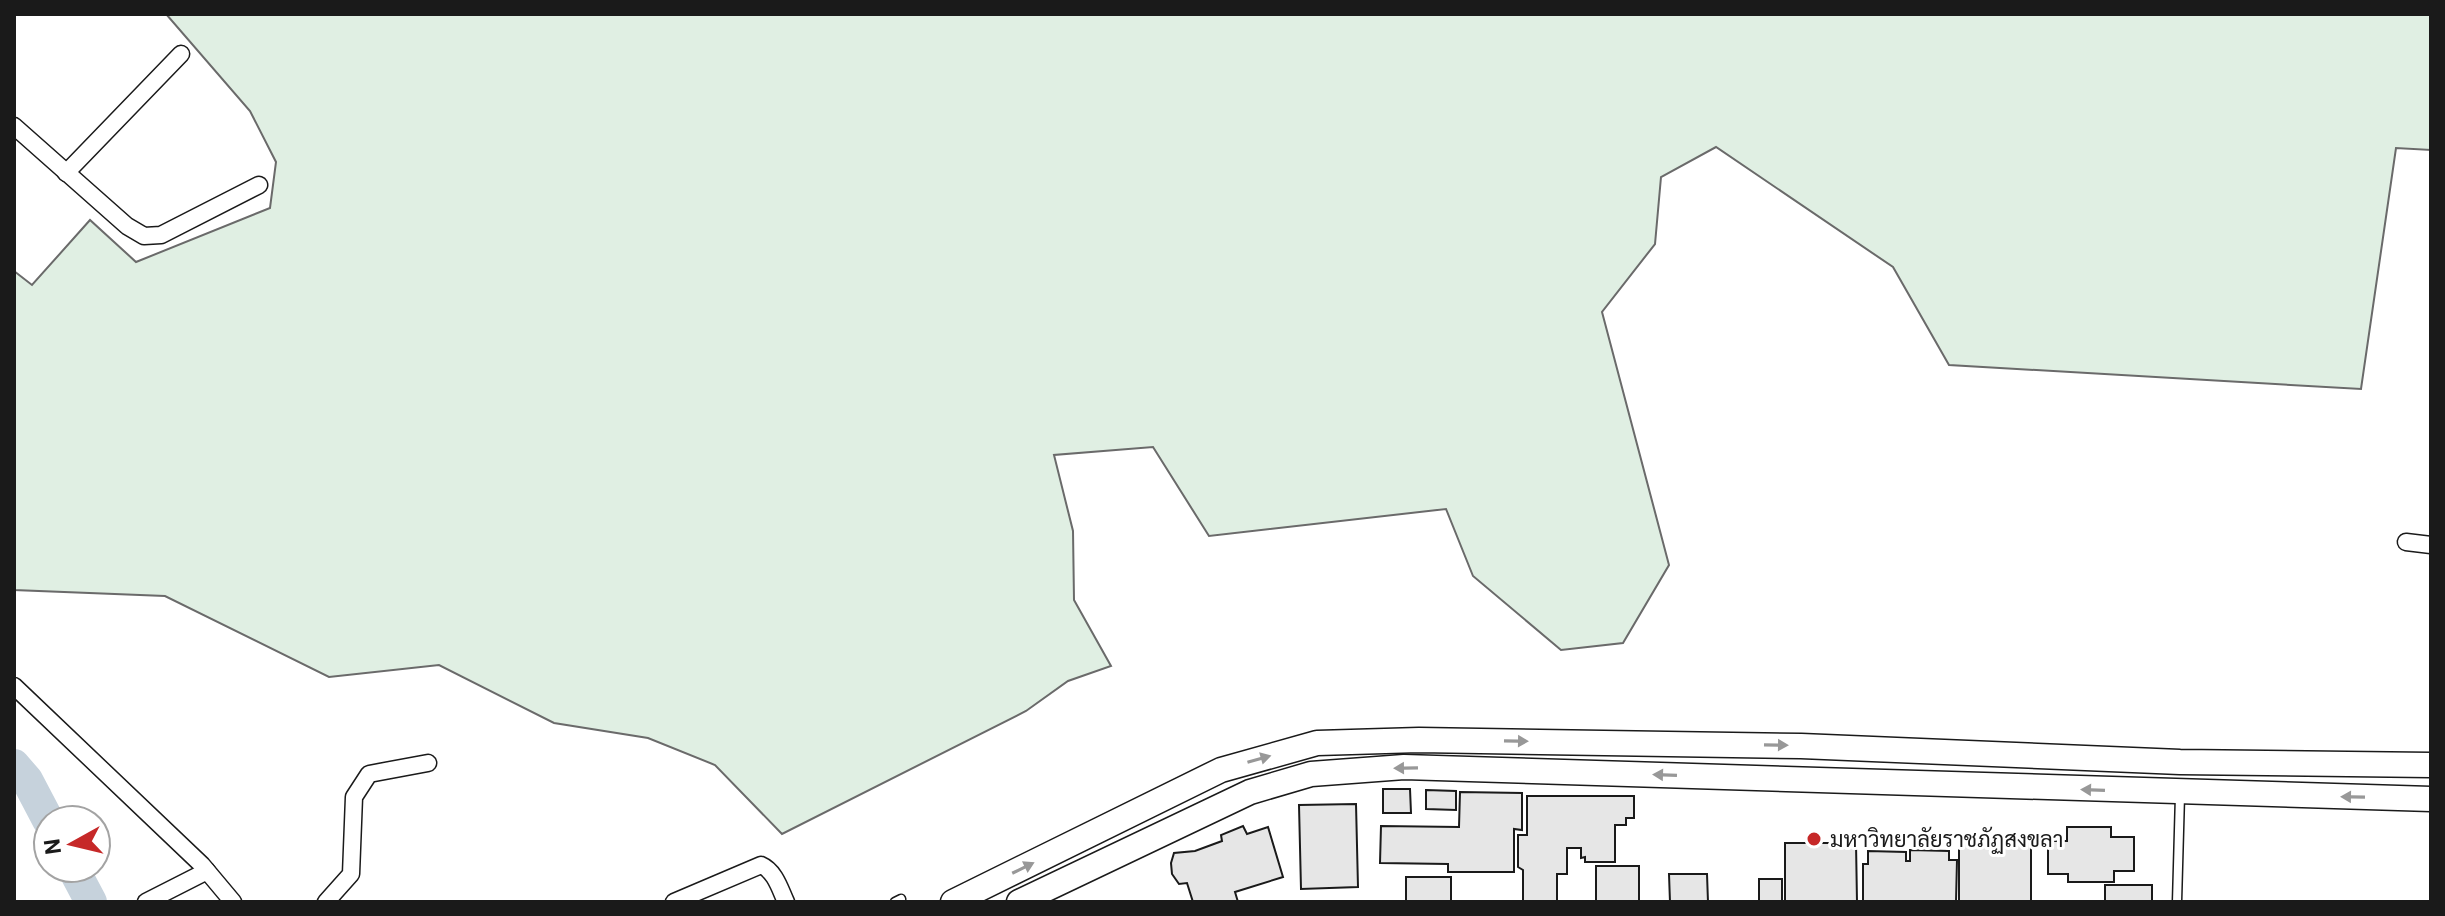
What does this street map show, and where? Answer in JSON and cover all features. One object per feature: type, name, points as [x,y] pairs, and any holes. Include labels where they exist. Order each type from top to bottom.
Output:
[{"type":"main road","points":[[953,902],[1221,770],[1317,743],[1419,740],[1801,746],[2180,762],[2431,765]]},
{"type":"main road","points":[[2180,762],[2180,793]]},
{"type":"main road","points":[[1019,902],[1250,792],[1311,774],[1404,767],[2431,799]]},
{"type":"street","points":[[66,173],[181,54]]},
{"type":"street","points":[[14,126],[127,226],[144,236],[161,235],[259,185]]},
{"type":"street","points":[[2406,542],[2431,545]]},
{"type":"street","points":[[14,686],[207,871],[233,902]]},
{"type":"street","points":[[326,902],[351,874],[354,797],[369,774],[428,763]]},
{"type":"street","points":[[674,902],[761,865],[767,867],[786,902]]},
{"type":"street","points":[[146,902],[207,871]]},
{"type":"lane","points":[[2177,902],[2180,793]]},
{"type":"green space","points":[[166,14],[2431,14],[2431,150],[2396,148],[2361,389],[1949,365],[1893,267],[1716,147],[1661,177],[1655,244],[1602,312],[1669,565],[1623,643],[1561,650],[1473,576],[1446,509],[1209,536],[1153,447],[1054,455],[1073,531],[1074,600],[1111,666],[1068,681],[1026,711],[782,834],[715,765],[648,738],[554,723],[439,665],[329,677],[165,596],[14,590],[14,271],[32,285],[90,220],[136,262],[270,208],[276,162],[250,111]]},
{"type":"building","points":[[1383,789],[1410,789],[1411,813],[1383,813]]},
{"type":"building","points":[[1426,790],[1456,791],[1456,810],[1426,809]]},
{"type":"building","points":[[1460,792],[1522,793],[1522,830],[1514,829],[1514,872],[1448,872],[1448,864],[1380,863],[1381,826],[1459,827]]},
{"type":"building","points":[[1527,796],[1634,796],[1634,818],[1626,818],[1626,825],[1615,825],[1615,862],[1585,862],[1585,857],[1581,858],[1581,848],[1567,848],[1567,874],[1557,874],[1557,902],[1523,902],[1518,835],[1527,835]]},
{"type":"building","points":[[1356,804],[1358,887],[1301,889],[1299,805]]},
{"type":"building","points":[[1243,826],[1247,834],[1268,827],[1283,877],[1235,892],[1238,902],[1193,902],[1187,883],[1179,884],[1172,874],[1174,853],[1195,851],[1222,841],[1221,835]]},
{"type":"building","points":[[2067,827],[2111,827],[2111,837],[2134,837],[2134,871],[2114,871],[2114,882],[2068,882],[2068,874],[2048,874],[2048,841],[2067,841]]},
{"type":"building","points":[[1959,837],[2031,837],[2031,902],[1959,902]]},
{"type":"building","points":[[1785,843],[1856,843],[1857,902],[1785,902]]},
{"type":"building","points":[[1910,850],[1949,851],[1949,860],[1957,860],[1956,902],[1863,902],[1863,864],[1868,864],[1868,851],[1906,852],[1906,861],[1910,861]]},
{"type":"building","points":[[1596,866],[1639,866],[1639,902],[1596,902]]},
{"type":"building","points":[[1669,874],[1707,874],[1708,902],[1670,902]]},
{"type":"building","points":[[1406,877],[1451,877],[1451,902],[1406,902]]},
{"type":"building","points":[[1759,879],[1782,879],[1782,902],[1759,902]]},
{"type":"building","points":[[2105,885],[2152,885],[2152,902],[2105,902]]},
{"type":"waterway","points":[[14,765],[27,780],[40,804]]},
{"type":"waterway","points":[[81,884],[91,902]]},
{"type":"place","name":"มหาวิทยาลัยราชภัฏสงขลา","points":[[1814,839]]}]
